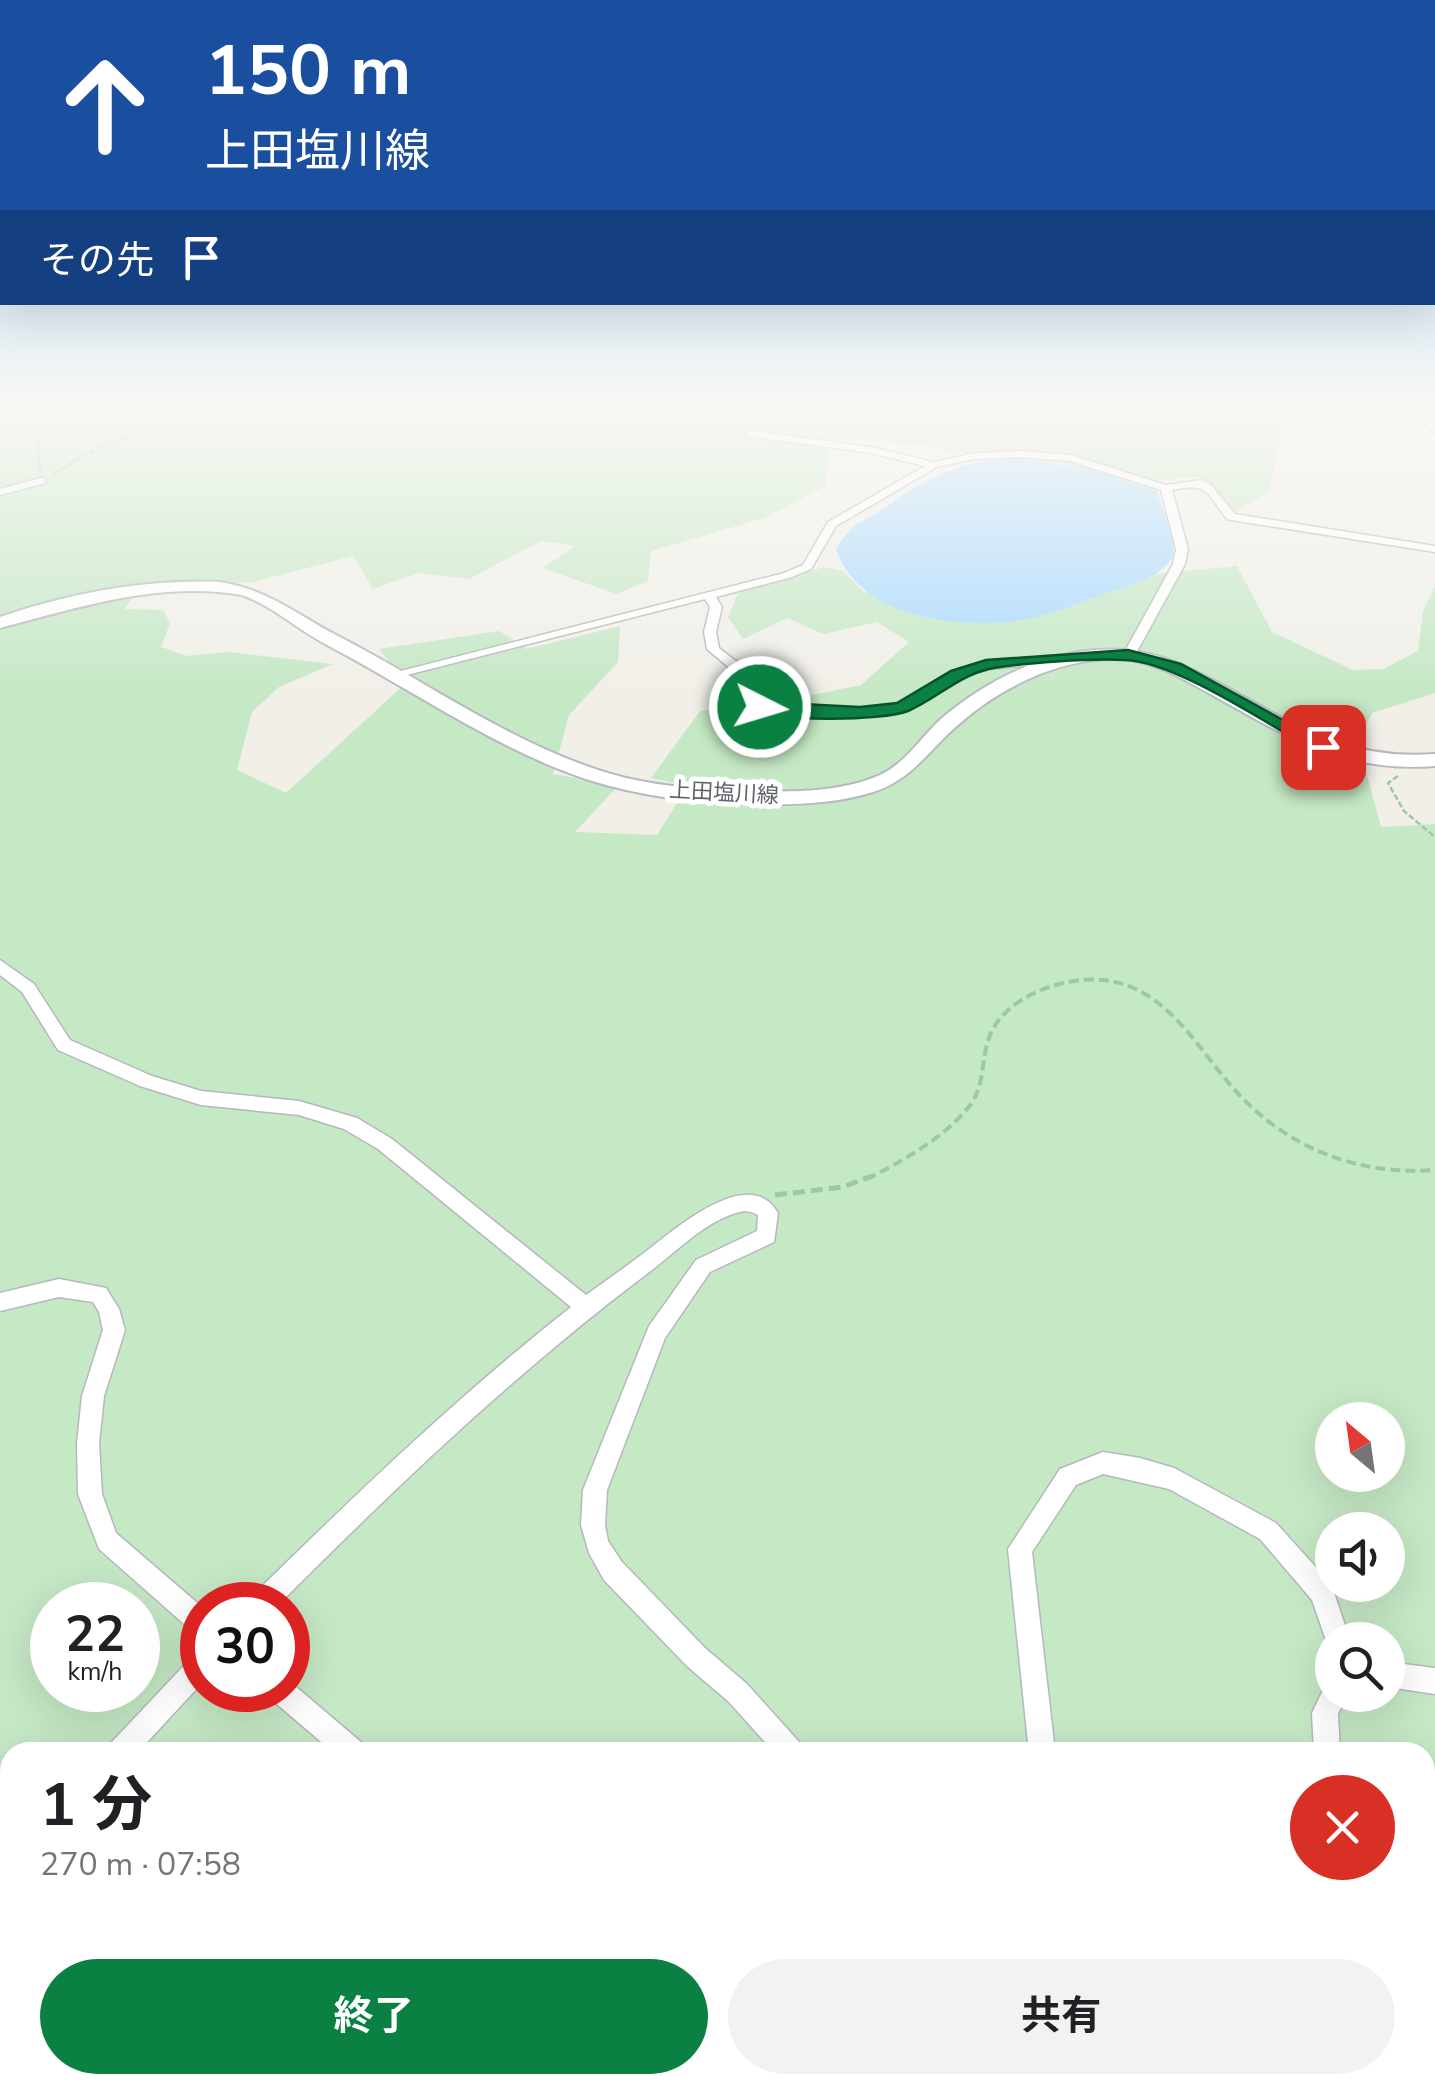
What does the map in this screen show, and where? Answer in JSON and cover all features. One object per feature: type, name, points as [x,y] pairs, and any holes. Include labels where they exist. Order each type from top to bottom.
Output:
[{"type":"main road","name":"上田塩川線","points":[[0,622],[87,597],[172,588],[248,591],[577,772],[656,790],[773,798],[886,780],[913,763],[960,713],[1003,685],[1079,657],[1128,654],[1175,667],[1323,747],[1371,762],[1427,761]]},
{"type":"street","points":[[394,674],[710,597],[807,568],[832,524],[867,504]]},
{"type":"street","points":[[1128,654],[1179,564],[1182,549],[1170,504]]},
{"type":"street","points":[[1221,504],[1231,516],[1435,549]]},
{"type":"street","points":[[710,597],[716,608],[710,632],[713,649],[754,678],[760,690],[760,707],[769,711],[860,712],[901,708],[957,675],[986,665],[1079,657]]},
{"type":"street","points":[[0,966],[28,988],[64,1045],[146,1081],[201,1098],[299,1108],[350,1123],[384,1144],[584,1306]]},
{"type":"street","points":[[284,1582],[404,1462],[584,1306],[708,1217],[732,1206],[752,1203],[768,1213],[767,1236],[703,1266],[656,1333],[595,1490],[592,1525],[597,1545],[614,1571],[782,1742]]},
{"type":"street","points":[[0,1302],[59,1288],[99,1294],[108,1309],[114,1330],[93,1396],[88,1443],[90,1494],[107,1540],[180,1604]]},
{"type":"street","points":[[1041,1742],[1020,1549],[1068,1477],[1103,1462],[1174,1479],[1268,1532],[1322,1593],[1332,1622]]},
{"type":"street","points":[[1405,1678],[1435,1682]]},
{"type":"street","points":[[129,1742],[180,1688]]},
{"type":"street","points":[[306,1712],[340,1742]]},
{"type":"street","points":[[1326,1712],[1326,1742]]},
{"type":"path","points":[[1427,761],[1388,783],[1404,811],[1435,837]]},
{"type":"path","points":[[752,1203],[793,1188],[846,1186],[888,1166],[942,1130],[975,1099],[995,1023],[1015,1005],[1070,982],[1098,980],[1124,982],[1148,993],[1206,1051],[1232,1088],[1291,1140],[1353,1164],[1383,1170],[1435,1170]]},
{"type":"green space","points":[[0,504],[792,504],[767,517],[651,551],[648,581],[616,594],[543,568],[575,546],[541,541],[469,579],[418,573],[373,589],[353,556],[253,582],[157,587],[0,620]]},
{"type":"green space","points":[[1227,504],[1249,504],[1234,512]]},
{"type":"green space","points":[[1237,566],[1272,632],[1353,670],[1383,669],[1418,651],[1423,611],[1435,587],[1435,693],[1372,713],[1358,742],[1381,827],[1435,824],[1435,1742],[0,1742],[0,625],[136,594],[124,609],[163,610],[170,623],[161,647],[187,656],[228,652],[333,664],[279,687],[252,712],[237,770],[286,793],[406,683],[379,649],[499,631],[527,649],[620,626],[618,662],[569,715],[553,774],[618,786],[575,832],[657,835],[688,786],[651,778],[700,711],[774,703],[861,685],[909,642],[877,622],[823,634],[787,618],[743,639],[728,617],[738,593],[824,567],[843,571],[864,592],[1131,585],[1154,574]]},
{"type":"water","points":[[892,504],[1161,504],[1173,553],[1151,577],[1032,618],[984,623],[933,619],[907,612],[863,589],[847,571],[836,549],[848,532]]},
{"type":"route","points":[[760,707],[769,711],[860,712],[901,708],[957,675],[986,665],[1128,654],[1175,667],[1323,747]]}]
